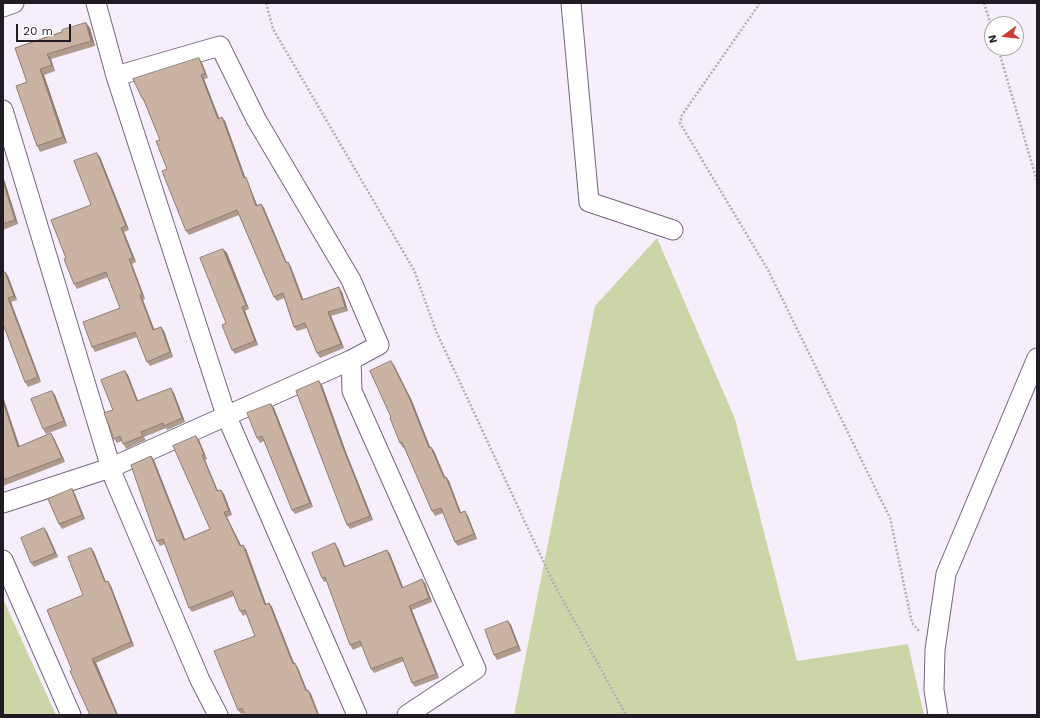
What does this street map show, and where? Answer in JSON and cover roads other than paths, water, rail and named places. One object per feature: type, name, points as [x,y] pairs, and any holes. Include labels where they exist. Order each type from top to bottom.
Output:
[{"type":"street","points":[[3,7],[14,3]]},
{"type":"street","points":[[96,3],[116,76],[226,415],[357,715]]},
{"type":"street","points":[[571,3],[589,202],[673,230]]},
{"type":"street","points":[[3,503],[110,468],[351,360],[378,345],[351,280],[256,119],[220,46],[116,76]]},
{"type":"street","points":[[3,110],[110,468],[134,529],[200,680],[218,715]]},
{"type":"street","points":[[938,715],[934,690],[935,650],[946,574],[1037,358]]},
{"type":"street","points":[[351,360],[352,391],[476,669],[407,715]]},
{"type":"street","points":[[3,560],[71,715]]}]
